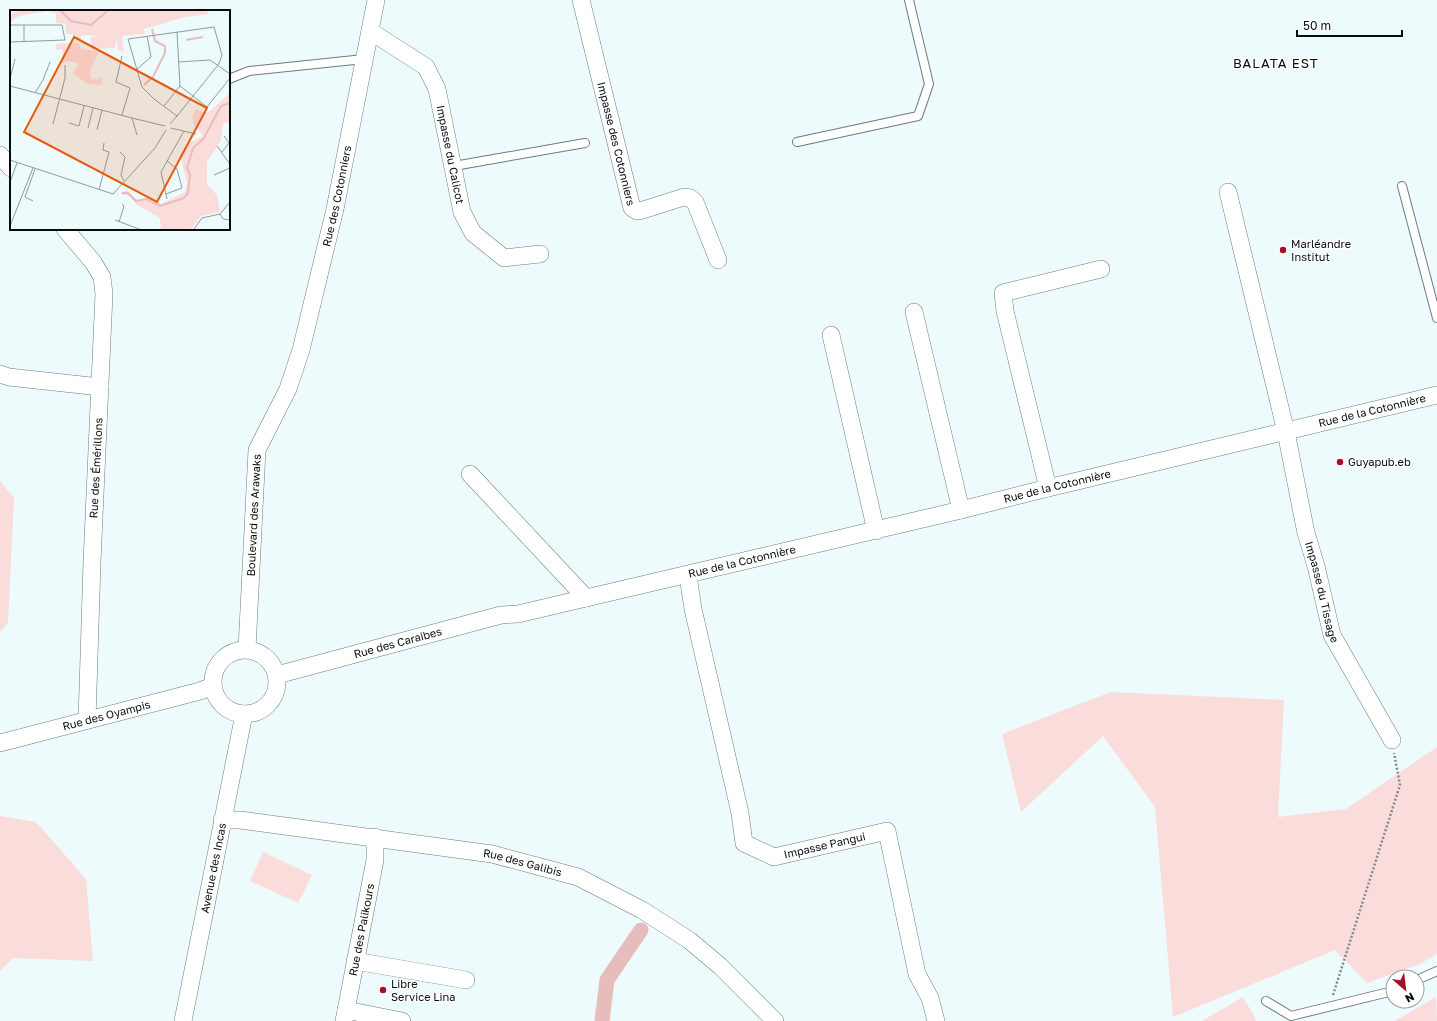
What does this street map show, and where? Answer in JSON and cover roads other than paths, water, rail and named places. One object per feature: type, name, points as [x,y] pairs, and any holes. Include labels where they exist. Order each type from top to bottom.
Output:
[{"type":"street","name":"Rue des Cotonniers","points":[[288,389],[301,350],[335,209],[376,0]]},
{"type":"street","name":"Impasse des Cotonniers","points":[[581,0],[632,208],[637,211],[643,210],[684,197],[690,198],[696,202],[718,260]]},
{"type":"street","name":"Impasse du Calicot","points":[[370,31],[426,67],[437,89],[454,166],[462,212],[473,233],[504,258],[540,254]]},
{"type":"street","points":[[0,155],[10,167]]},
{"type":"street","name":"Impasse du Tissage","points":[[1228,192],[1286,432],[1306,533],[1316,566],[1332,635],[1392,740]]},
{"type":"street","name":"Rue des Émérillons","points":[[66,230],[93,262],[102,277],[104,294],[92,562],[87,720]]},
{"type":"street","points":[[1048,488],[1005,311],[1003,293],[1101,269]]},
{"type":"street","points":[[914,312],[961,510]]},
{"type":"street","points":[[831,334],[876,531]]},
{"type":"street","points":[[0,374],[9,377],[100,387]]},
{"type":"street","name":"Boulevard des Arawaks","points":[[247,649],[257,450],[288,389]]},
{"type":"street","name":"Rue de la Cotonnière","points":[[586,598],[876,531],[1048,488],[1437,395]]},
{"type":"street","points":[[470,474],[586,598]]},
{"type":"street","name":"Impasse Pangui","points":[[682,577],[693,609],[740,813],[744,843],[774,856],[887,831],[917,974],[930,998],[936,1021]]},
{"type":"street","name":"Rue des Caraibes","points":[[277,675],[501,615],[518,614],[586,598]]},
{"type":"street","points":[[247,649],[255,650],[270,660],[277,675],[278,686],[274,698],[266,707],[256,713],[244,714],[227,709],[215,695],[213,675],[218,664],[225,656],[235,651],[247,649]]},
{"type":"street","name":"Rue des Oyampis","points":[[0,743],[200,691],[213,686]]},
{"type":"street","name":"Avenue des Incas","points":[[184,1021],[222,820],[244,714]]},
{"type":"street","name":"Rue des Galibis","points":[[222,820],[240,820],[375,837],[492,854],[578,877],[642,910],[689,940],[720,966],[772,1019]]},
{"type":"street","name":"Rue des Palikours","points":[[345,1016],[375,860],[375,837]]},
{"type":"street","points":[[355,961],[466,980]]},
{"type":"street","points":[[345,1016],[402,1021]]},
{"type":"lane","points":[[797,142],[918,116],[929,84],[909,0]]},
{"type":"lane","points":[[230,79],[249,71],[364,59]]},
{"type":"lane","points":[[454,166],[585,143]]},
{"type":"lane","points":[[1402,186],[1437,318]]},
{"type":"lane","points":[[1425,976],[1437,970]]},
{"type":"lane","points":[[1266,1001],[1291,1016],[1329,1008],[1385,993]]},
{"type":"waterway","points":[[602,1021],[607,980],[641,930]]},
{"type":"place","name":"Marléandre Institut","points":[[1283,250]]},
{"type":"place","name":"Guyapub.eb","points":[[1340,462]]},
{"type":"place","name":"Libre Service Lina","points":[[383,990]]},
{"type":"district","name":"BALATA EST","points":[[1276,63]]}]
